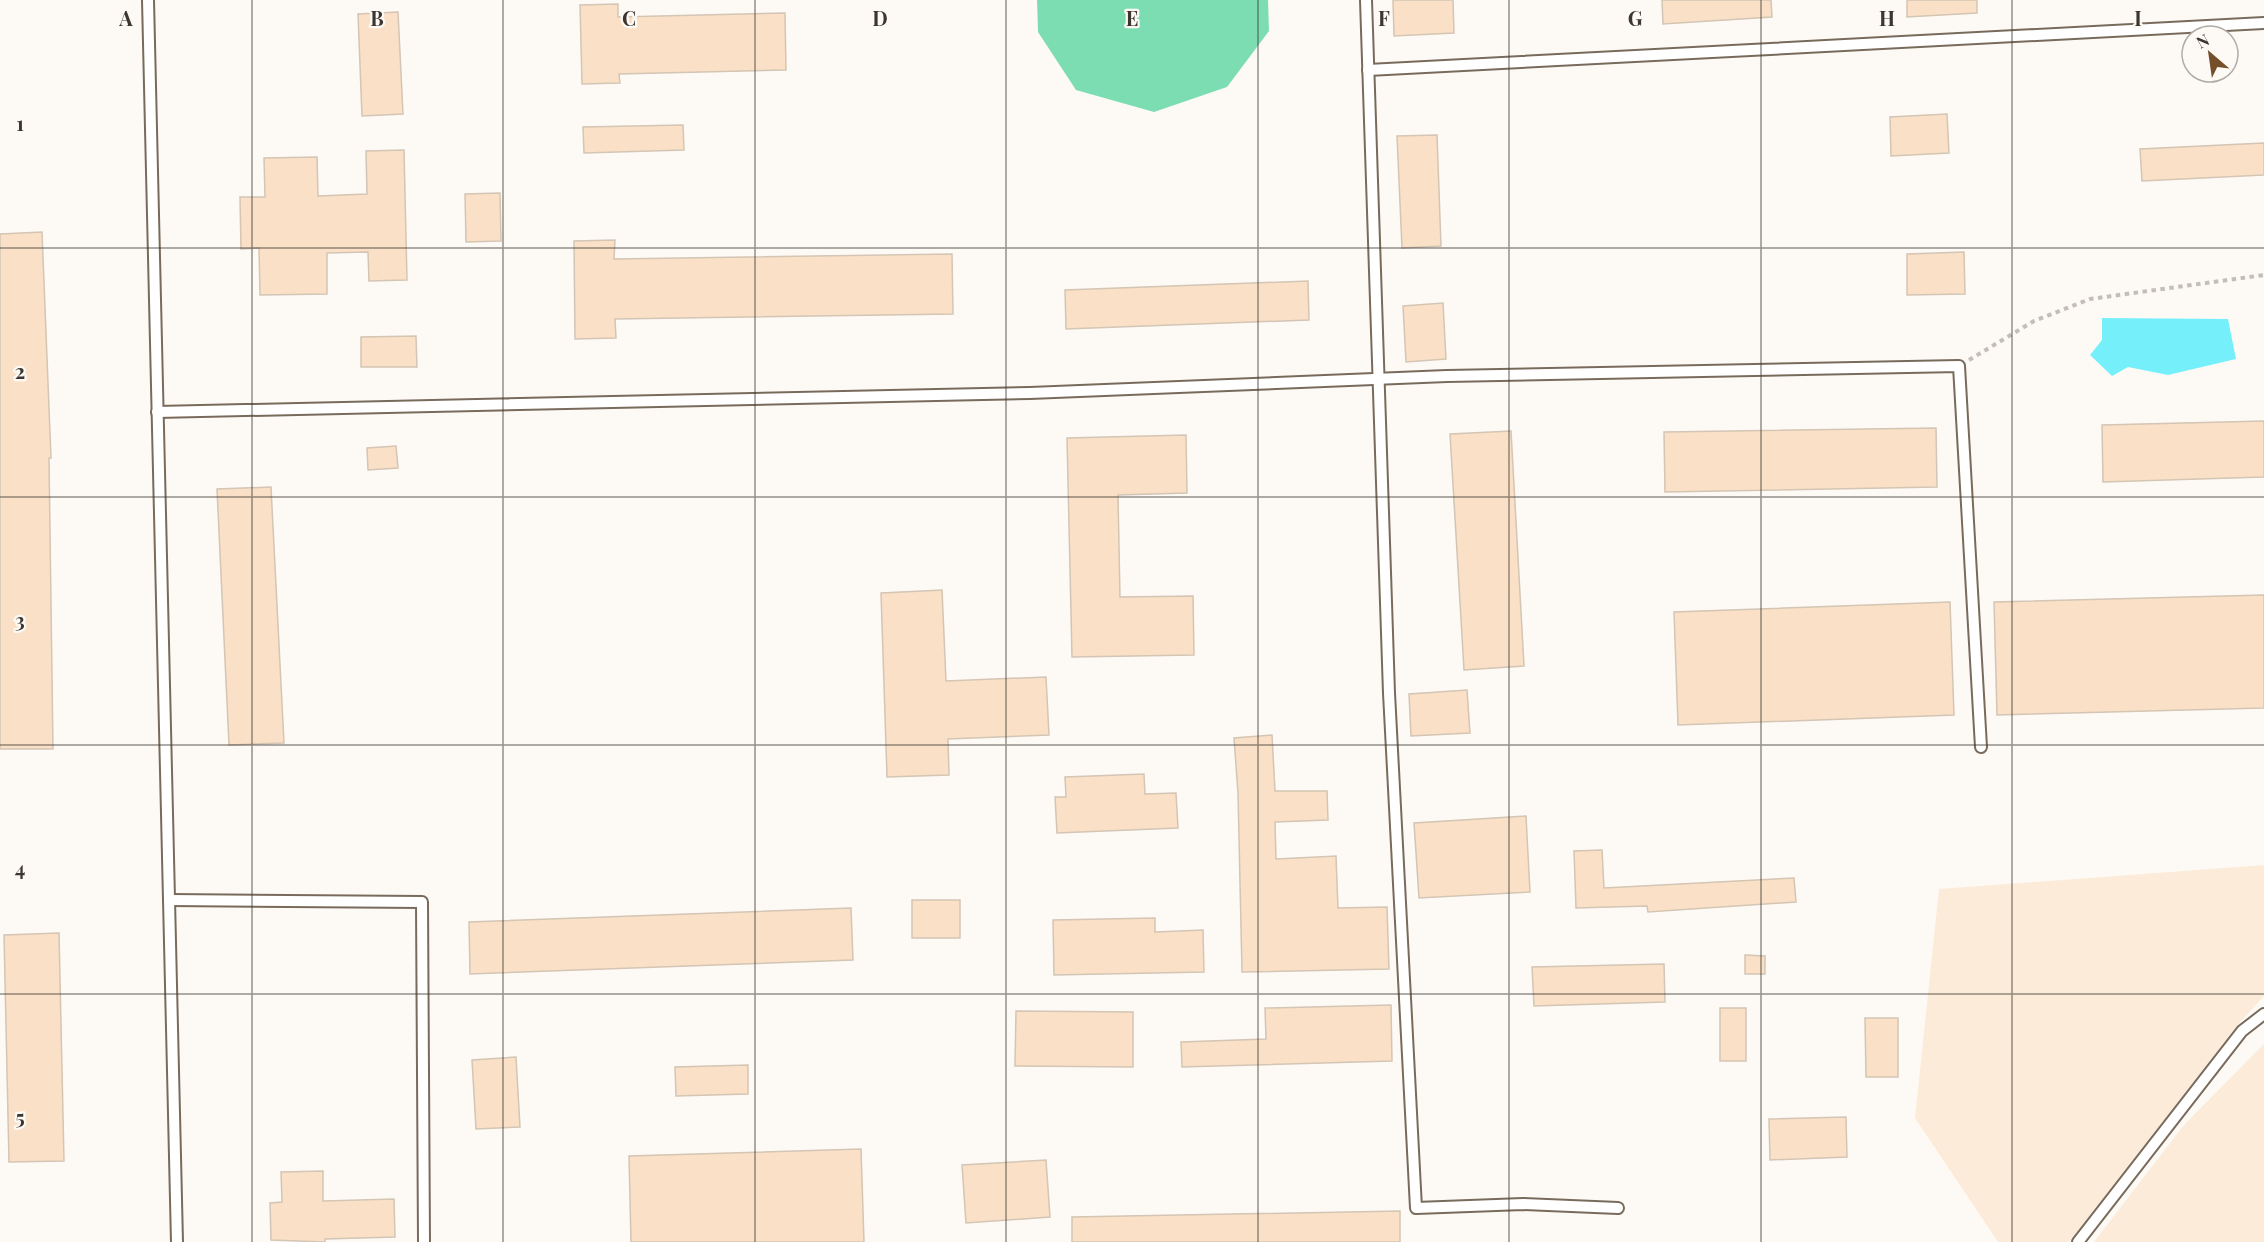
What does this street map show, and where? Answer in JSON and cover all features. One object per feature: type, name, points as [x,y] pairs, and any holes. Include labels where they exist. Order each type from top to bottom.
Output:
[{"type":"lane","points":[[148,0],[177,1242]]},
{"type":"lane","points":[[1366,0],[1389,693],[1416,1208],[1523,1204],[1618,1208]]},
{"type":"lane","points":[[1368,70],[2264,23]]},
{"type":"lane","points":[[157,412],[1030,393],[1459,375],[1959,366],[1981,747]]},
{"type":"lane","points":[[169,900],[422,902],[424,1242]]},
{"type":"lane","points":[[2078,1242],[2242,1031],[2264,1014]]},
{"type":"path","points":[[1959,366],[2034,321],[2090,299],[2264,275]]},
{"type":"shaded area","points":[[2264,865],[2264,996],[2235,1028],[2069,1242],[1998,1242],[1915,1118],[1939,889]]},
{"type":"shaded area","points":[[2264,1044],[2264,1242],[2094,1242],[2184,1125]]},
{"type":"green space","points":[[1037,0],[1268,0],[1269,31],[1227,87],[1154,112],[1076,90],[1038,32]]},
{"type":"water","points":[[2102,318],[2228,319],[2236,359],[2168,375],[2128,367],[2112,376],[2090,355],[2102,340]]},
{"type":"building","points":[[1393,0],[1453,0],[1454,33],[1394,36]]},
{"type":"building","points":[[1662,0],[1771,0],[1772,17],[1663,24]]},
{"type":"building","points":[[1907,0],[1977,0],[1977,13],[1907,17]]},
{"type":"building","points":[[618,4],[618,17],[785,13],[786,70],[619,74],[620,83],[582,84],[580,5]]},
{"type":"building","points":[[398,12],[403,114],[362,116],[358,14]]},
{"type":"building","points":[[1947,114],[1949,153],[1891,156],[1890,117]]},
{"type":"building","points":[[683,125],[684,150],[584,153],[583,127]]},
{"type":"building","points":[[1437,135],[1441,246],[1402,248],[1397,136]]},
{"type":"building","points":[[2264,143],[2264,175],[2142,181],[2140,149]]},
{"type":"building","points":[[404,150],[407,280],[369,281],[368,252],[327,253],[327,294],[260,295],[259,248],[241,249],[240,197],[265,197],[264,158],[317,157],[318,196],[367,194],[366,151]]},
{"type":"building","points":[[500,193],[501,241],[466,242],[465,194]]},
{"type":"building","points":[[42,232],[51,458],[49,458],[53,749],[0,749],[0,234]]},
{"type":"building","points":[[615,240],[614,259],[952,254],[953,314],[615,319],[616,338],[575,339],[574,241]]},
{"type":"building","points":[[1964,252],[1965,294],[1907,295],[1907,254]]},
{"type":"building","points":[[1308,281],[1309,320],[1066,329],[1065,290]]},
{"type":"building","points":[[1443,303],[1446,359],[1406,362],[1403,306]]},
{"type":"building","points":[[416,336],[417,367],[361,367],[361,337]]},
{"type":"building","points":[[2264,421],[2264,477],[2103,482],[2102,425]]},
{"type":"building","points":[[1936,428],[1937,487],[1665,492],[1664,432]]},
{"type":"building","points":[[1511,431],[1524,666],[1464,670],[1450,434]]},
{"type":"building","points":[[1186,435],[1187,493],[1118,495],[1120,597],[1193,596],[1194,655],[1072,657],[1067,438]]},
{"type":"building","points":[[396,446],[398,468],[368,470],[367,448]]},
{"type":"building","points":[[271,487],[284,743],[229,745],[217,489]]},
{"type":"building","points":[[942,590],[946,681],[1046,677],[1049,735],[948,739],[949,775],[887,777],[881,593]]},
{"type":"building","points":[[2264,595],[2264,708],[1997,715],[1994,602]]},
{"type":"building","points":[[1950,602],[1954,715],[1678,725],[1674,612]]},
{"type":"building","points":[[1467,690],[1470,733],[1411,736],[1409,694]]},
{"type":"building","points":[[1272,735],[1275,791],[1327,791],[1328,820],[1275,822],[1276,859],[1336,856],[1338,908],[1387,907],[1389,969],[1242,972],[1238,793],[1234,738]]},
{"type":"building","points":[[1144,774],[1145,794],[1176,793],[1178,828],[1057,833],[1055,797],[1066,797],[1065,777]]},
{"type":"building","points":[[1526,816],[1530,892],[1419,898],[1414,823]]},
{"type":"building","points":[[1602,850],[1604,888],[1794,878],[1796,902],[1648,912],[1647,906],[1576,908],[1574,851]]},
{"type":"building","points":[[912,900],[960,900],[960,938],[912,938]]},
{"type":"building","points":[[851,908],[853,960],[470,974],[469,922]]},
{"type":"building","points":[[1155,918],[1155,932],[1203,930],[1204,972],[1054,975],[1053,920]]},
{"type":"building","points":[[59,933],[64,1161],[9,1162],[4,935]]},
{"type":"building","points":[[1745,955],[1765,956],[1765,974],[1745,974]]},
{"type":"building","points":[[1664,964],[1665,1002],[1534,1006],[1532,967]]},
{"type":"building","points":[[1391,1005],[1392,1061],[1182,1067],[1181,1042],[1266,1039],[1265,1008]]},
{"type":"building","points":[[1720,1008],[1746,1008],[1746,1061],[1720,1061]]},
{"type":"building","points":[[1016,1011],[1133,1012],[1133,1067],[1015,1066]]},
{"type":"building","points":[[1865,1018],[1898,1018],[1898,1077],[1866,1077]]},
{"type":"building","points":[[516,1057],[520,1127],[476,1129],[472,1060]]},
{"type":"building","points":[[748,1065],[748,1094],[676,1096],[675,1067]]},
{"type":"building","points":[[1846,1117],[1847,1157],[1770,1160],[1769,1119]]},
{"type":"building","points":[[861,1149],[864,1242],[631,1242],[629,1156]]},
{"type":"building","points":[[1046,1160],[1050,1217],[966,1223],[962,1165]]},
{"type":"building","points":[[323,1171],[323,1201],[394,1199],[395,1237],[325,1239],[325,1242],[271,1240],[270,1203],[282,1202],[281,1172]]},
{"type":"building","points":[[1400,1211],[1400,1242],[1072,1242],[1072,1217]]}]
